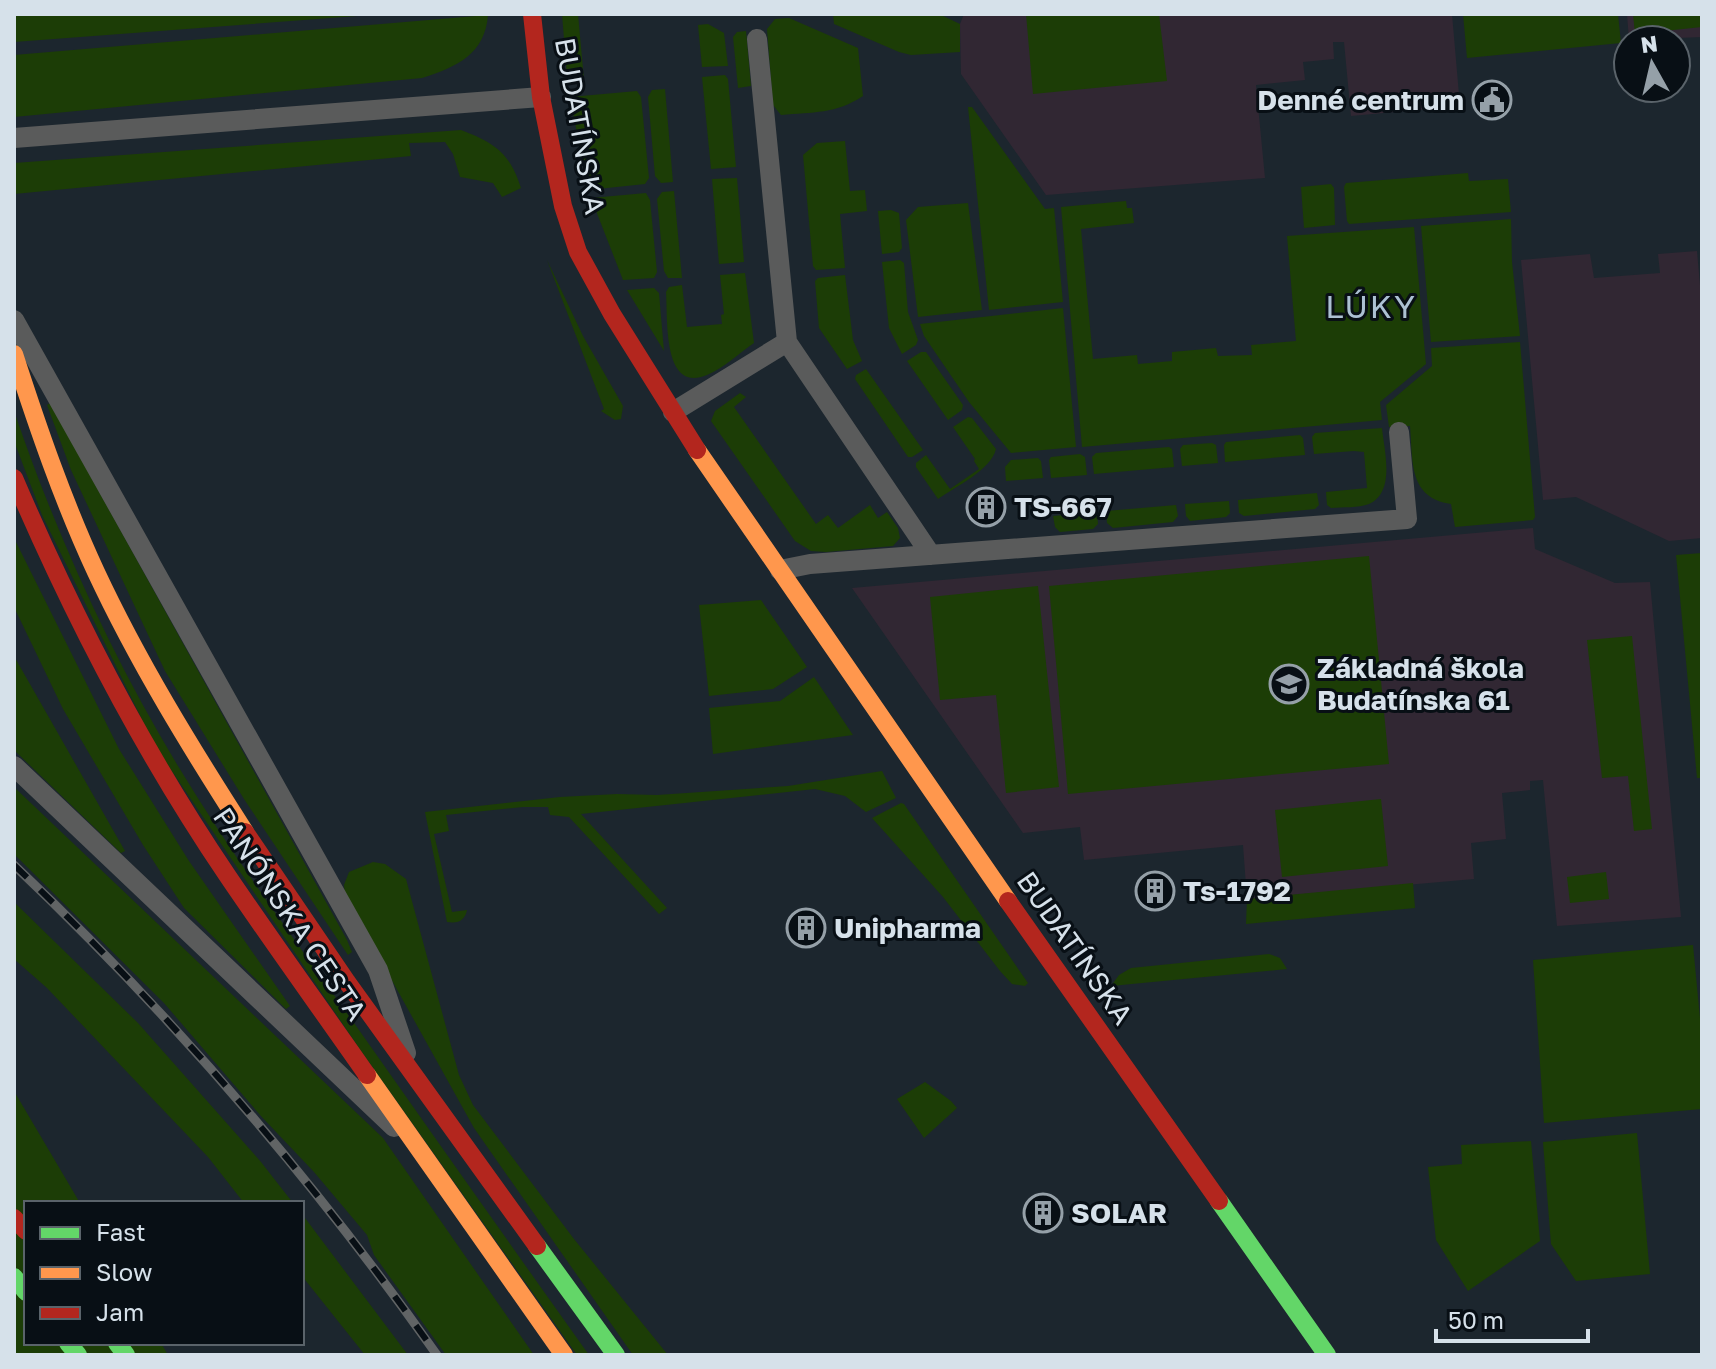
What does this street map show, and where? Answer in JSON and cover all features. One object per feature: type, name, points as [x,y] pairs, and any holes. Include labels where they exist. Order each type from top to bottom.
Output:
[{"type":"main road","name":"BUDATÍNSKA","points":[[532,14],[541,97],[557,183],[572,238],[605,302],[673,412],[969,846],[1327,1355]]},
{"type":"main road","name":"PANÓNSKA CESTA","points":[[14,354],[32,412],[97,573],[173,719],[259,855],[616,1355]]},
{"type":"main road","name":"PANÓNSKA CESTA","points":[[14,478],[72,609],[183,807],[226,874],[564,1355]]},
{"type":"street","points":[[757,39],[787,342],[931,555]]},
{"type":"street","points":[[14,138],[541,97]]},
{"type":"street","name":"PANÓNSKA CESTA","points":[[14,320],[378,970],[414,1076]]},
{"type":"street","points":[[673,412],[787,342]]},
{"type":"street","points":[[780,570],[810,564],[1407,519],[1399,432]]},
{"type":"street","points":[[14,766],[423,1155]]},
{"type":"shaded area","points":[[964,14],[1452,14],[1460,106],[1351,116],[1344,42],[1333,42],[1334,59],[1303,62],[1305,80],[1256,85],[1265,178],[1046,195],[961,74],[960,24]]},
{"type":"shaded area","points":[[1627,14],[1702,14],[1702,37],[1692,37],[1692,24],[1628,24]]},
{"type":"shaded area","points":[[1697,251],[1702,308],[1702,538],[1669,541],[1576,497],[1543,500],[1521,260],[1590,254],[1594,278],[1660,273],[1658,254]]},
{"type":"shaded area","name":"Základná škola Budatínska 61","points":[[1533,528],[1535,549],[1615,583],[1650,582],[1681,917],[1557,926],[1543,780],[1530,781],[1530,790],[1502,793],[1506,839],[1471,843],[1474,879],[1247,899],[1243,845],[1084,860],[1080,827],[1023,833],[852,588]]},
{"type":"green space","points":[[384,14],[14,42],[14,16]]},
{"type":"green space","points":[[562,14],[578,14],[584,80],[567,76]]},
{"type":"green space","points":[[833,14],[939,14],[960,24],[960,52],[911,55],[899,52],[834,24]]},
{"type":"green space","points":[[1026,14],[1159,14],[1167,81],[1033,94]]},
{"type":"green space","points":[[1463,14],[1618,14],[1619,24],[1612,24],[1612,44],[1467,58]]},
{"type":"green space","points":[[1633,14],[1702,14],[1702,27],[1692,28],[1692,24],[1634,24]]},
{"type":"green space","points":[[488,15],[481,40],[467,57],[447,69],[422,78],[14,117],[14,55]]},
{"type":"green space","points":[[789,18],[858,48],[863,96],[834,109],[781,115],[773,105],[767,29],[775,19]]},
{"type":"green space","points":[[708,24],[724,33],[728,66],[702,67],[698,25]]},
{"type":"green space","points":[[746,31],[751,86],[738,88],[733,37],[737,32]]},
{"type":"green space","points":[[725,75],[728,79],[736,167],[711,169],[702,77]]},
{"type":"green space","points":[[665,89],[673,182],[661,183],[655,176],[648,97],[652,90]]},
{"type":"green space","points":[[637,91],[641,97],[649,178],[645,184],[588,190],[570,97]]},
{"type":"green space","points":[[968,107],[972,107],[1045,209],[1054,208],[1063,302],[989,310]]},
{"type":"green space","points":[[461,130],[500,151],[512,166],[521,188],[502,197],[493,183],[460,177],[453,154],[445,142],[409,143],[411,156],[14,194],[14,163]]},
{"type":"green space","points":[[845,141],[850,191],[865,190],[867,211],[840,214],[845,268],[816,270],[813,266],[803,155],[817,143]]},
{"type":"green space","points":[[1468,173],[1469,181],[1508,179],[1511,212],[1349,224],[1347,221],[1346,183]]},
{"type":"green space","points":[[737,178],[744,262],[719,264],[712,179]]},
{"type":"green space","points":[[1331,184],[1334,188],[1335,225],[1304,228],[1301,187]]},
{"type":"green space","points":[[674,191],[682,278],[668,278],[664,271],[657,199],[662,192]]},
{"type":"green space","points":[[646,193],[650,200],[657,272],[654,278],[623,280],[591,198]]},
{"type":"green space","points":[[1126,201],[1127,208],[1132,208],[1134,223],[1081,229],[1093,359],[1137,355],[1138,364],[1172,361],[1172,352],[1216,348],[1218,356],[1252,355],[1251,345],[1296,341],[1287,236],[1414,227],[1426,364],[1380,402],[1382,420],[1082,447],[1061,207]]},
{"type":"green space","points":[[968,203],[982,310],[918,317],[906,220],[918,207]]},
{"type":"green space","points":[[878,211],[899,213],[902,248],[899,252],[882,254]]},
{"type":"green space","points":[[1511,219],[1520,336],[1431,342],[1421,226]]},
{"type":"green space","points":[[547,260],[583,336],[623,406],[621,419],[615,420],[601,411],[604,409]]},
{"type":"green space","points":[[900,260],[904,263],[908,312],[918,340],[916,345],[902,354],[889,328],[882,262]]},
{"type":"green space","points":[[745,273],[754,343],[707,375],[692,378],[682,374],[670,350],[666,292],[669,287],[682,285],[687,327],[722,324],[721,315],[724,314],[720,275]]},
{"type":"green space","points":[[845,275],[853,340],[862,361],[847,369],[819,328],[815,281]]},
{"type":"green space","points":[[654,288],[659,293],[664,351],[627,290]]},
{"type":"green space","points":[[1063,308],[1076,447],[1011,453],[969,402],[924,336],[920,324]]},
{"type":"green space","points":[[1520,342],[1535,517],[1533,520],[1455,527],[1451,504],[1437,500],[1420,486],[1413,464],[1410,426],[1389,427],[1386,405],[1432,366],[1431,348]]},
{"type":"green space","points":[[926,352],[963,405],[962,410],[948,420],[907,361]]},
{"type":"green space","points":[[866,369],[923,450],[912,457],[908,457],[855,379]]},
{"type":"green space","points":[[740,393],[746,397],[734,407],[816,524],[828,515],[838,528],[870,505],[878,518],[887,512],[898,528],[900,538],[893,546],[826,552],[811,551],[795,541],[711,421],[715,411]]},
{"type":"green space","points":[[50,403],[347,940],[352,952],[348,955],[244,799],[165,671],[71,470],[47,405]]},
{"type":"green space","points":[[14,411],[48,503],[87,593],[130,681],[178,766],[266,900],[589,1355],[577,1355],[359,1048],[155,746],[42,515],[14,441]]},
{"type":"green space","points":[[968,417],[996,449],[980,471],[938,499],[916,463],[926,455],[950,489],[979,469],[953,427]]},
{"type":"green space","points":[[1382,428],[1386,459],[1383,490],[1369,504],[1331,508],[1327,505],[1326,492],[1367,488],[1364,452],[1314,454],[1312,437],[1315,433]]},
{"type":"green space","points":[[1300,435],[1305,455],[1225,462],[1226,442]]},
{"type":"green space","points":[[1183,445],[1216,445],[1218,463],[1182,466],[1180,449]]},
{"type":"green space","points":[[1172,449],[1174,467],[1094,474],[1092,457],[1096,453]]},
{"type":"green space","points":[[1080,454],[1085,457],[1087,475],[1051,478],[1051,457]]},
{"type":"green space","points":[[1038,458],[1043,478],[1006,481],[1005,467],[1011,460]]},
{"type":"green space","points":[[1317,493],[1319,505],[1315,509],[1244,516],[1239,513],[1238,500]]},
{"type":"green space","points":[[1229,501],[1230,513],[1226,517],[1190,521],[1186,516],[1185,504]]},
{"type":"green space","points":[[1176,505],[1178,516],[1173,522],[1113,528],[1107,523],[1106,511]]},
{"type":"green space","points":[[1097,512],[1098,524],[1093,529],[1060,532],[1055,527],[1053,516]]},
{"type":"green space","points":[[14,538],[119,749],[189,861],[290,1006],[286,1009],[184,908],[63,709],[14,607]]},
{"type":"green space","points":[[1702,553],[1702,778],[1697,778],[1676,555]]},
{"type":"green space","points":[[1369,556],[1389,764],[1068,794],[1049,586]]},
{"type":"green space","points":[[1038,586],[1059,787],[1006,793],[996,695],[940,700],[930,597]]},
{"type":"green space","points":[[761,600],[807,667],[773,689],[709,696],[699,605]]},
{"type":"green space","points":[[1632,636],[1652,829],[1634,831],[1628,776],[1602,778],[1587,640]]},
{"type":"green space","points":[[14,656],[125,851],[121,853],[14,750]]},
{"type":"green space","points":[[814,677],[853,735],[713,754],[709,708],[780,701]]},
{"type":"green space","points":[[882,771],[896,798],[866,812],[845,796],[815,789],[581,814],[667,908],[659,914],[569,817],[550,815],[548,807],[446,815],[449,831],[434,834],[452,912],[467,910],[461,920],[447,922],[425,812],[560,797],[657,795],[788,786]]},
{"type":"green space","points":[[14,787],[383,1138],[534,1355],[446,1355],[374,1255],[367,1235],[314,1172],[260,1115],[164,1003],[14,854]]},
{"type":"green space","points":[[1381,799],[1388,866],[1282,877],[1275,810]]},
{"type":"green space","points":[[901,803],[1028,983],[1025,986],[1012,984],[1000,971],[943,897],[872,818]]},
{"type":"green space","points":[[373,862],[385,864],[406,879],[459,1075],[473,1105],[574,1239],[668,1355],[633,1355],[474,1128],[345,896],[344,885],[349,872]]},
{"type":"green space","points":[[1606,872],[1609,899],[1570,903],[1567,877]]},
{"type":"green space","points":[[1413,883],[1415,908],[1246,924],[1247,899]]},
{"type":"green space","points":[[14,902],[138,1023],[261,1162],[291,1201],[242,1201],[208,1157],[47,988],[14,959]]},
{"type":"green space","points":[[1693,945],[1702,1039],[1702,1109],[1544,1123],[1533,960]]},
{"type":"green space","points":[[1269,954],[1280,958],[1287,969],[1111,986],[1119,975],[1131,968]]},
{"type":"green space","points":[[925,1082],[957,1108],[924,1138],[897,1099]]},
{"type":"green space","points":[[14,1091],[79,1201],[24,1201],[24,1345],[162,1345],[168,1355],[14,1355]]},
{"type":"green space","points":[[1637,1133],[1650,1274],[1576,1281],[1551,1244],[1543,1142]]},
{"type":"green space","points":[[1531,1141],[1540,1241],[1468,1291],[1436,1240],[1428,1167],[1462,1164],[1461,1145]]},
{"type":"green space","points":[[304,1217],[408,1355],[365,1355],[304,1279]]},
{"type":"railway","points":[[14,865],[129,980],[238,1100],[340,1225],[437,1355]]},
{"type":"traffic: fast","points":[[1219,1201],[1327,1355]]},
{"type":"traffic: fast","points":[[537,1246],[616,1355]]},
{"type":"traffic: fast","points":[[14,1277],[24,1290]]},
{"type":"traffic: fast","points":[[70,1345],[78,1355]]},
{"type":"traffic: fast","points":[[118,1345],[126,1355]]},
{"type":"traffic: slow","points":[[14,354],[52,464],[96,572],[166,704],[245,832]]},
{"type":"traffic: slow","points":[[697,450],[1008,901]]},
{"type":"traffic: slow","points":[[367,1075],[564,1355]]},
{"type":"traffic: jam","points":[[532,14],[541,97],[563,206],[578,252],[612,314],[697,450]]},
{"type":"traffic: jam","points":[[14,478],[60,581],[138,731],[227,875],[367,1075]]},
{"type":"traffic: jam","points":[[245,832],[347,982],[537,1246]]},
{"type":"traffic: jam","points":[[1008,901],[1219,1201]]},
{"type":"traffic: jam","points":[[14,1218],[24,1229]]},
{"type":"place","name":"Denné centrum","points":[[1492,100]]},
{"type":"place","name":"TS-667","points":[[986,507]]},
{"type":"place","name":"Základná škola Budatínska 61","points":[[1289,684]]},
{"type":"place","name":"Ts-1792","points":[[1155,891]]},
{"type":"place","name":"Unipharma","points":[[806,928]]},
{"type":"place","name":"SOLAR","points":[[1043,1213]]},
{"type":"district","name":"LÚKY","points":[[1371,307]]}]
